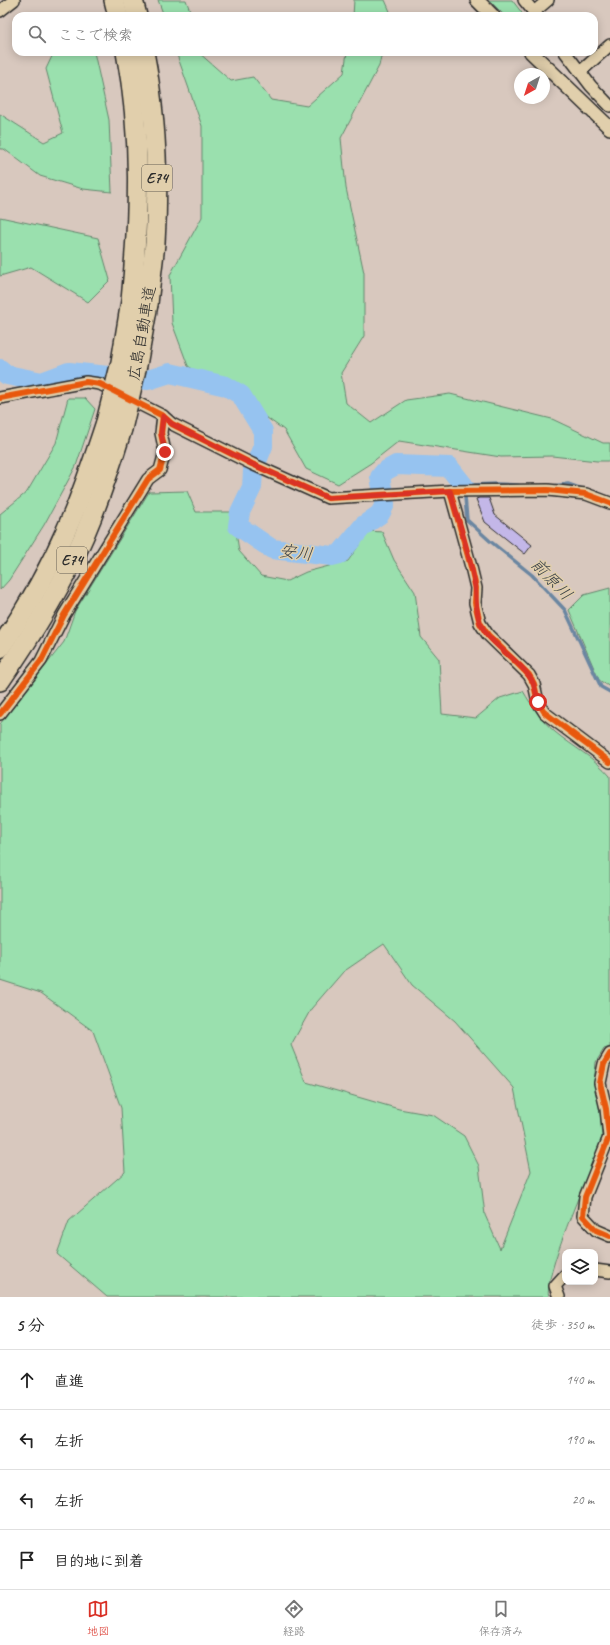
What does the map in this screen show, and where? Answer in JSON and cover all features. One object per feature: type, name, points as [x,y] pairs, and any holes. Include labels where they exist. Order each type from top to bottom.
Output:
[{"type":"highway","points":[[114,0],[117,12]]},
{"type":"highway","points":[[133,0],[136,12]]},
{"type":"highway","name":"広島自動車道","points":[[0,648],[43,578],[67,528],[88,476],[114,425],[137,365],[140,302],[137,241],[139,180],[135,123],[127,56]]},
{"type":"highway","name":"広島自動車道","points":[[140,302],[155,243],[157,181],[153,120],[145,56]]},
{"type":"highway","name":"広島自動車道","points":[[0,681],[25,645],[59,587],[84,536],[105,483],[114,425]]},
{"type":"street","points":[[0,11],[14,0]]},
{"type":"street","points":[[477,0],[489,12]]},
{"type":"street","points":[[524,0],[533,12]]},
{"type":"street","points":[[537,12],[548,0]]},
{"type":"street","points":[[598,56],[610,45]]},
{"type":"street","points":[[535,56],[610,128]]},
{"type":"street","points":[[568,56],[610,106]]},
{"type":"street","points":[[580,72],[598,56]]},
{"type":"street","points":[[0,398],[86,382],[100,384],[163,416],[172,424],[255,466],[328,498],[450,491],[548,490],[586,494],[610,503]]},
{"type":"street","points":[[0,714],[41,661],[64,615],[148,479],[160,470],[165,452],[161,433],[163,416]]},
{"type":"street","points":[[450,491],[471,566],[476,588],[475,603],[480,623],[488,635],[529,675],[534,684],[538,702],[545,713],[610,762]]},
{"type":"street","points":[[610,1054],[604,1064],[600,1083],[606,1109],[609,1137],[585,1197],[583,1216],[596,1230],[610,1236]]},
{"type":"street","points":[[598,1270],[610,1272]]},
{"type":"street","points":[[559,1297],[555,1286],[562,1278]]},
{"type":"green space","points":[[158,0],[186,0],[190,12],[162,12]]},
{"type":"green space","points":[[354,0],[385,0],[390,12],[353,12]]},
{"type":"green space","points":[[489,0],[512,0],[521,12],[501,12]]},
{"type":"green space","points":[[52,56],[95,56],[109,120],[112,192],[83,189],[40,176],[4,149],[0,149],[0,114],[44,142],[63,133],[46,69]]},
{"type":"green space","points":[[177,56],[203,56],[231,81],[253,77],[271,100],[307,106],[344,73],[346,56],[381,56],[379,66],[341,138],[346,188],[364,273],[364,336],[341,373],[346,403],[371,423],[406,400],[450,394],[552,419],[603,443],[610,443],[610,461],[552,456],[501,457],[399,441],[371,463],[338,484],[306,469],[284,430],[239,398],[188,366],[172,323],[170,275],[202,217],[202,126]]},
{"type":"green space","points":[[0,217],[98,238],[110,280],[88,302],[31,267],[0,276]]},
{"type":"green space","points":[[68,398],[85,398],[95,409],[76,466],[44,525],[9,580],[0,590],[0,514],[27,492],[56,443]]},
{"type":"green space","points":[[187,491],[196,512],[233,512],[239,551],[261,576],[287,581],[306,572],[348,561],[369,531],[382,532],[394,560],[415,592],[421,637],[439,659],[442,714],[476,718],[500,698],[523,691],[545,723],[598,764],[610,776],[610,1047],[604,1049],[596,1062],[594,1084],[600,1110],[602,1137],[558,1250],[552,1270],[549,1297],[107,1297],[57,1254],[69,1221],[125,1172],[121,1108],[93,1031],[41,993],[0,980],[0,724],[64,642],[75,611],[149,492]],"holes":[[[384,944],[412,985],[455,1021],[514,1088],[531,1171],[500,1249],[485,1215],[479,1166],[464,1136],[433,1115],[399,1109],[306,1082],[291,1045],[311,1009],[343,972]]]},
{"type":"green space","points":[[610,588],[610,687],[599,680],[569,610],[584,595]]},
{"type":"building","points":[[489,498],[495,515],[532,545],[525,554],[485,522],[476,499]]},
{"type":"waterway","name":"安川","points":[[0,369],[7,375],[42,382],[69,372],[148,380],[170,373],[226,386],[241,395],[263,431],[263,446],[253,471],[252,487],[240,512],[238,526],[272,549],[332,556],[340,554],[363,526],[380,514],[385,504],[380,477],[385,471],[396,465],[449,467],[464,486]]},
{"type":"waterway","name":"安川","points":[[552,486],[568,484],[582,489]]},
{"type":"waterway","name":"安川","points":[[470,485],[518,485]]},
{"type":"waterway","name":"前原川","points":[[465,497],[467,520],[532,575],[565,610],[601,687],[610,692]]},
{"type":"cycle path","points":[[0,398],[86,382],[100,384],[163,416],[172,424],[252,464],[328,498],[450,491],[548,490],[586,494],[610,503]]},
{"type":"cycle path","points":[[0,714],[41,661],[64,615],[148,479],[160,470],[165,452],[161,433],[163,416]]},
{"type":"cycle path","points":[[450,491],[476,588],[475,603],[480,623],[488,635],[529,675],[534,684],[538,702],[545,713],[610,762]]},
{"type":"cycle path","points":[[610,1054],[604,1064],[600,1083],[606,1109],[609,1137],[585,1197],[583,1216],[596,1230],[610,1236]]},
{"type":"route","points":[[165,452],[161,433],[163,416],[172,424],[258,467],[328,498],[450,491],[476,588],[475,603],[480,623],[488,635],[529,675],[534,684],[538,702]]}]
